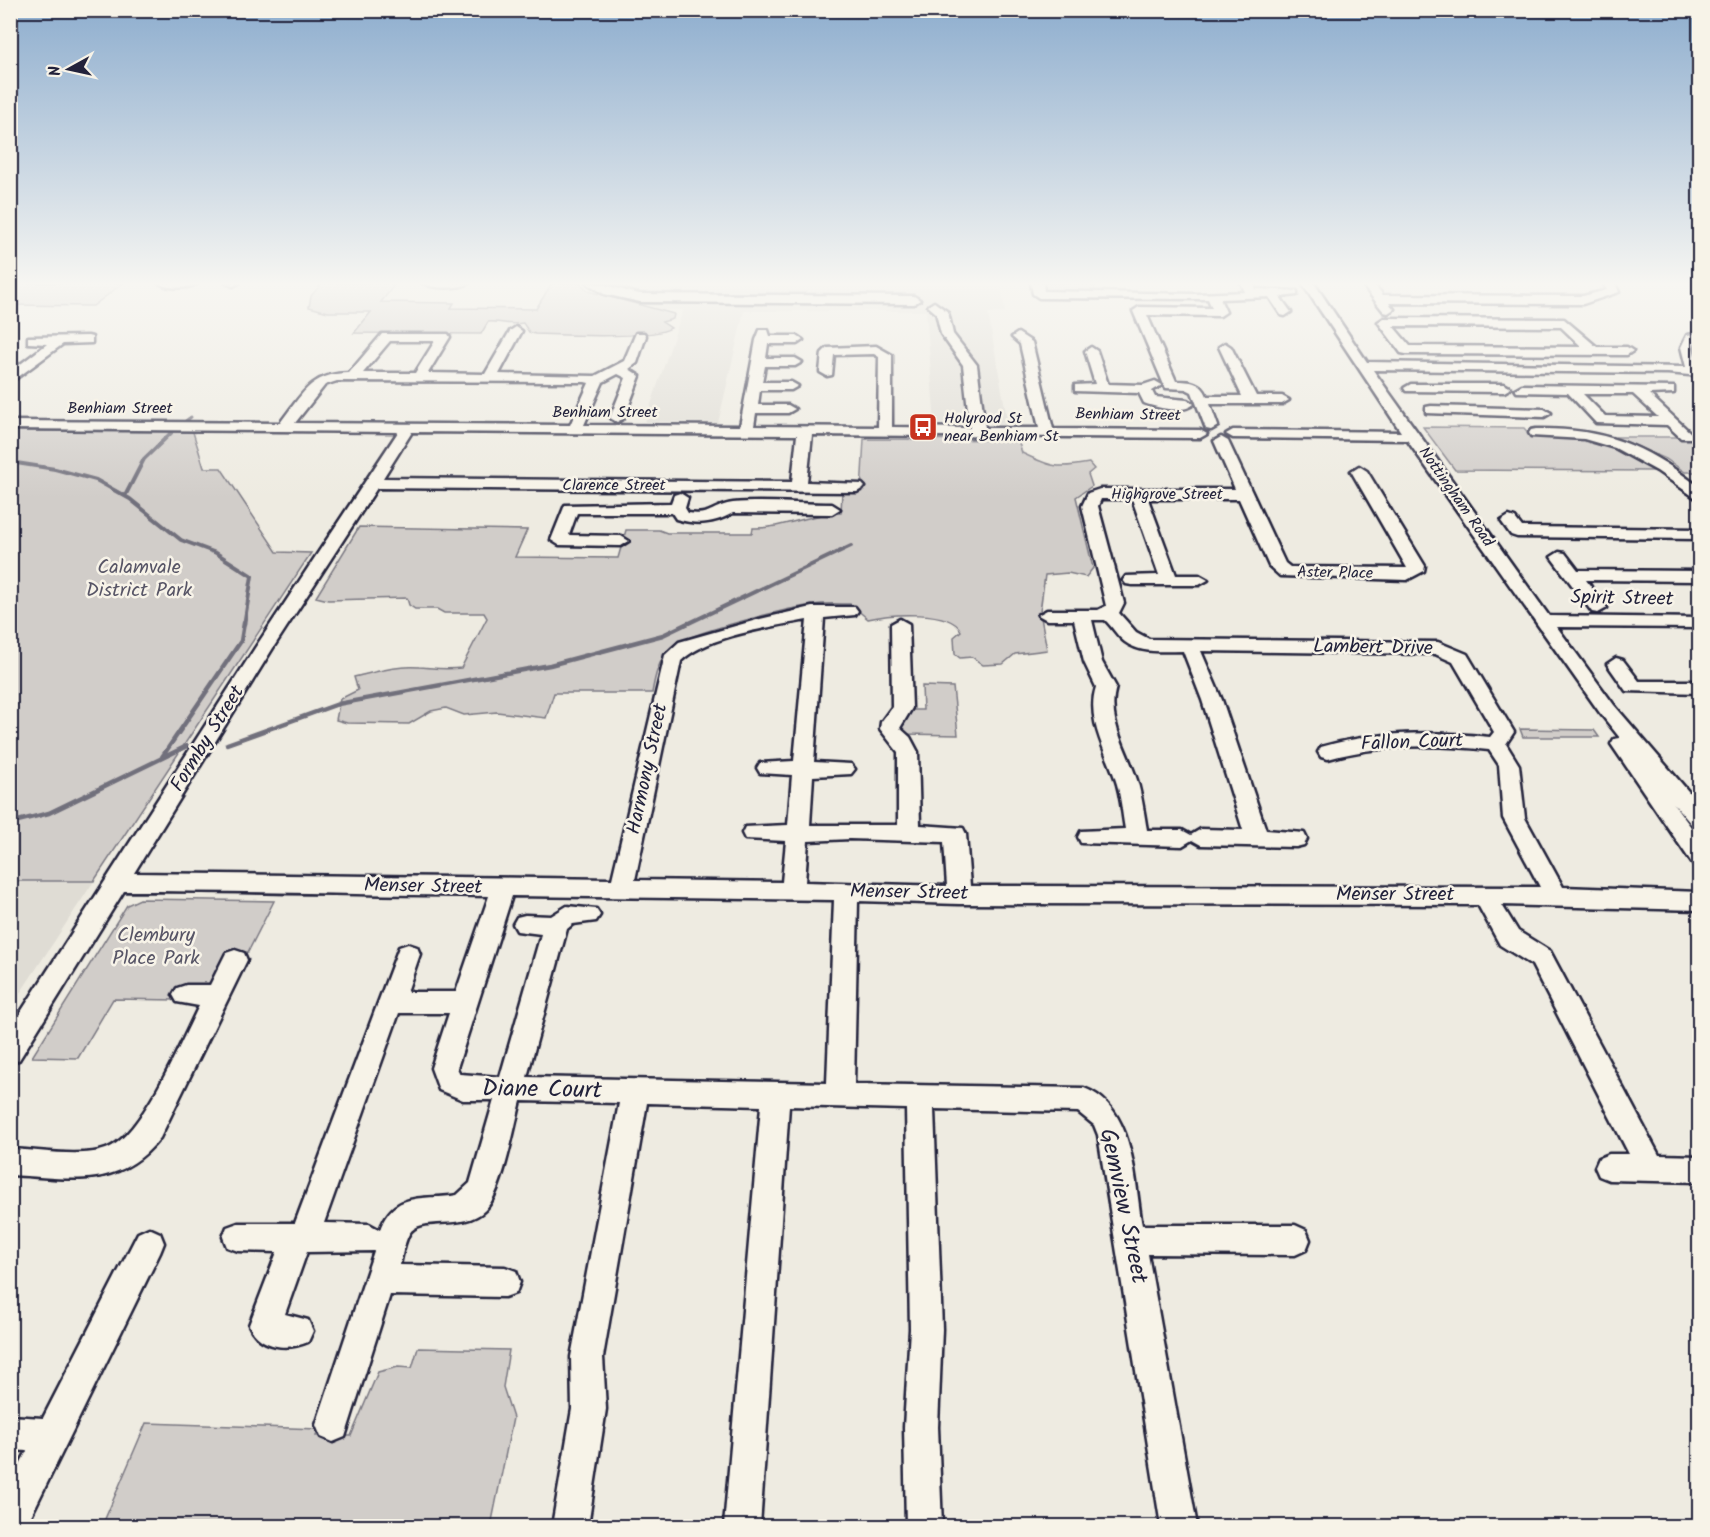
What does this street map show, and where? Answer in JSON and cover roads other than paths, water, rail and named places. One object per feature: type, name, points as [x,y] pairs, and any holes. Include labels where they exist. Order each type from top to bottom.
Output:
[{"type":"street","points":[[10,379],[41,355]]},
{"type":"street","points":[[353,376],[371,355]]},
{"type":"street","points":[[419,377],[433,355]]},
{"type":"street","points":[[490,377],[502,355]]},
{"type":"street","points":[[285,426],[320,382],[328,378],[353,376],[490,377],[597,380],[630,363],[633,355]]},
{"type":"street","points":[[746,431],[759,355]]},
{"type":"street","points":[[827,372],[828,355]]},
{"type":"street","points":[[885,355],[885,431]]},
{"type":"street","points":[[963,355],[970,364],[978,432]]},
{"type":"street","points":[[1029,355],[1047,432]]},
{"type":"street","points":[[1092,355],[1102,388]]},
{"type":"street","points":[[1157,355],[1171,385]]},
{"type":"street","points":[[1229,355],[1251,400]]},
{"type":"street","name":"Nottingham Road","points":[[1357,355],[1607,709],[1700,820]]},
{"type":"street","points":[[1539,355],[1552,368]]},
{"type":"street","points":[[1365,366],[1697,372],[1690,355]]},
{"type":"street","points":[[758,362],[795,362]]},
{"type":"street","points":[[1503,368],[1564,433]]},
{"type":"street","points":[[617,417],[633,376],[620,370]]},
{"type":"street","points":[[575,430],[597,380]]},
{"type":"street","points":[[1080,388],[1144,389],[1152,385],[1189,385],[1200,395],[1251,400],[1282,400]]},
{"type":"street","points":[[754,386],[791,386]]},
{"type":"street","points":[[1411,388],[1504,388]]},
{"type":"street","points":[[1442,388],[1460,411]]},
{"type":"street","points":[[1144,389],[1149,400],[1153,402],[1187,404]]},
{"type":"street","points":[[1522,389],[1669,390]]},
{"type":"street","points":[[1571,389],[1601,420],[1671,421]]},
{"type":"street","points":[[1637,390],[1686,435]]},
{"type":"street","points":[[1200,395],[1206,430]]},
{"type":"street","points":[[750,409],[788,409]]},
{"type":"street","points":[[1431,410],[1545,413]]},
{"type":"street","name":"Benhiam Street","points":[[10,425],[978,432],[1206,430],[1208,439],[1227,437]]},
{"type":"street","name":"Formby Street","points":[[10,1052],[264,648],[408,428]]},
{"type":"street","points":[[799,487],[805,431]]},
{"type":"street","points":[[1536,433],[1594,436],[1613,443],[1666,470],[1700,496]]},
{"type":"street","points":[[1227,437],[1413,436]]},
{"type":"street","name":"Aster Place","points":[[1227,437],[1245,495],[1278,566],[1286,572],[1407,575],[1415,571],[1416,566],[1359,471]]},
{"type":"street","name":"Clarence Street","points":[[372,483],[857,487]]},
{"type":"street","points":[[683,486],[677,508],[682,516],[701,519],[713,518],[725,509],[732,508],[832,509]]},
{"type":"street","name":"Highgrove Street","points":[[1108,613],[1114,609],[1115,603],[1091,500],[1100,494],[1245,495]]},
{"type":"street","points":[[1138,494],[1169,580]]},
{"type":"street","points":[[621,541],[559,540],[571,508],[677,508]]},
{"type":"street","points":[[1509,521],[1517,532],[1700,534]]},
{"type":"street","points":[[1559,557],[1598,608]]},
{"type":"street","points":[[1573,575],[1700,576]]},
{"type":"street","points":[[1132,580],[1199,580]]},
{"type":"street","points":[[793,891],[796,832],[816,620],[812,612],[849,611]]},
{"type":"street","name":"Harmony Street","points":[[622,888],[672,659],[686,646],[748,627],[812,612]]},
{"type":"street","points":[[1047,615],[1108,613],[1120,624],[1126,636],[1136,643],[1190,646],[1212,700],[1257,838]]},
{"type":"street","points":[[1082,615],[1093,662],[1101,673],[1106,687],[1102,700],[1111,747],[1126,779],[1138,838]]},
{"type":"street","name":"Spirit Street","points":[[1544,621],[1700,623]]},
{"type":"street","points":[[900,624],[902,708],[890,729],[903,742],[908,752],[909,833]]},
{"type":"street","name":"Lambert Drive","points":[[1190,646],[1438,648],[1450,651],[1460,658],[1504,732],[1496,744],[1509,765],[1514,818],[1556,896]]},
{"type":"street","points":[[1616,664],[1633,687]]},
{"type":"street","points":[[1591,686],[1700,687]]},
{"type":"street","name":"Nottingham Road","points":[[1607,709],[1615,736],[1700,857]]},
{"type":"street","name":"Fallon Court","points":[[1328,752],[1374,741],[1468,741],[1496,744]]},
{"type":"street","points":[[767,768],[844,770]]},
{"type":"street","points":[[753,833],[955,834],[959,895]]},
{"type":"street","points":[[1089,837],[1296,839]]},
{"type":"street","name":"Menser Street","points":[[119,882],[235,881],[329,886],[622,888],[959,895],[1556,896],[1700,901]]},
{"type":"street","name":"Diane Court","points":[[503,888],[444,1068],[449,1082],[463,1088],[511,1090],[840,1095]]},
{"type":"street","points":[[840,1095],[846,892]]},
{"type":"street","points":[[1485,896],[1509,938],[1541,958],[1651,1168]]},
{"type":"street","points":[[333,1425],[378,1280],[398,1225],[407,1214],[420,1209],[458,1209],[472,1203],[483,1188],[556,925],[567,915],[588,915]]},
{"type":"street","points":[[525,924],[556,925]]},
{"type":"street","points":[[297,1331],[270,1329],[265,1325],[408,954]]},
{"type":"street","points":[[10,1162],[87,1165],[110,1162],[134,1149],[150,1129],[235,960]]},
{"type":"street","points":[[186,995],[217,996]]},
{"type":"street","points":[[390,1002],[465,1003]]},
{"type":"street","points":[[570,1527],[589,1409],[587,1357],[635,1092]]},
{"type":"street","points":[[742,1527],[776,1094]]},
{"type":"street","name":"Gemview Street","points":[[840,1095],[1084,1100],[1104,1117],[1112,1135],[1132,1239],[1179,1527]]},
{"type":"street","points":[[920,1097],[926,1329],[921,1427],[924,1527]]},
{"type":"street","points":[[1609,1167],[1700,1169]]},
{"type":"street","points":[[238,1237],[369,1239]]},
{"type":"street","points":[[1132,1239],[1295,1239]]},
{"type":"street","points":[[10,1521],[149,1243]]},
{"type":"street","points":[[378,1280],[505,1282]]},
{"type":"street","points":[[10,1433],[54,1436]]},
{"type":"waterway","points":[[184,422],[191,417]]},
{"type":"waterway","points":[[125,496],[144,459],[171,433]]},
{"type":"waterway","points":[[10,462],[55,469],[96,480],[130,499],[181,540],[216,553],[252,576],[244,625]]},
{"type":"waterway","points":[[685,625],[851,546]]},
{"type":"waterway","points":[[162,757],[241,641],[244,623]]},
{"type":"waterway","points":[[227,744],[338,704],[550,665],[663,635],[688,623]]},
{"type":"waterway","points":[[10,823],[49,813],[187,746]]},
{"type":"place","name":"Holyrood St near Benhiam St","points":[[923,427]]},
{"type":"park label","name":"Calamvale District Park","points":[[139,580]]},
{"type":"park label","name":"Clembury Place Park","points":[[156,948]]}]
